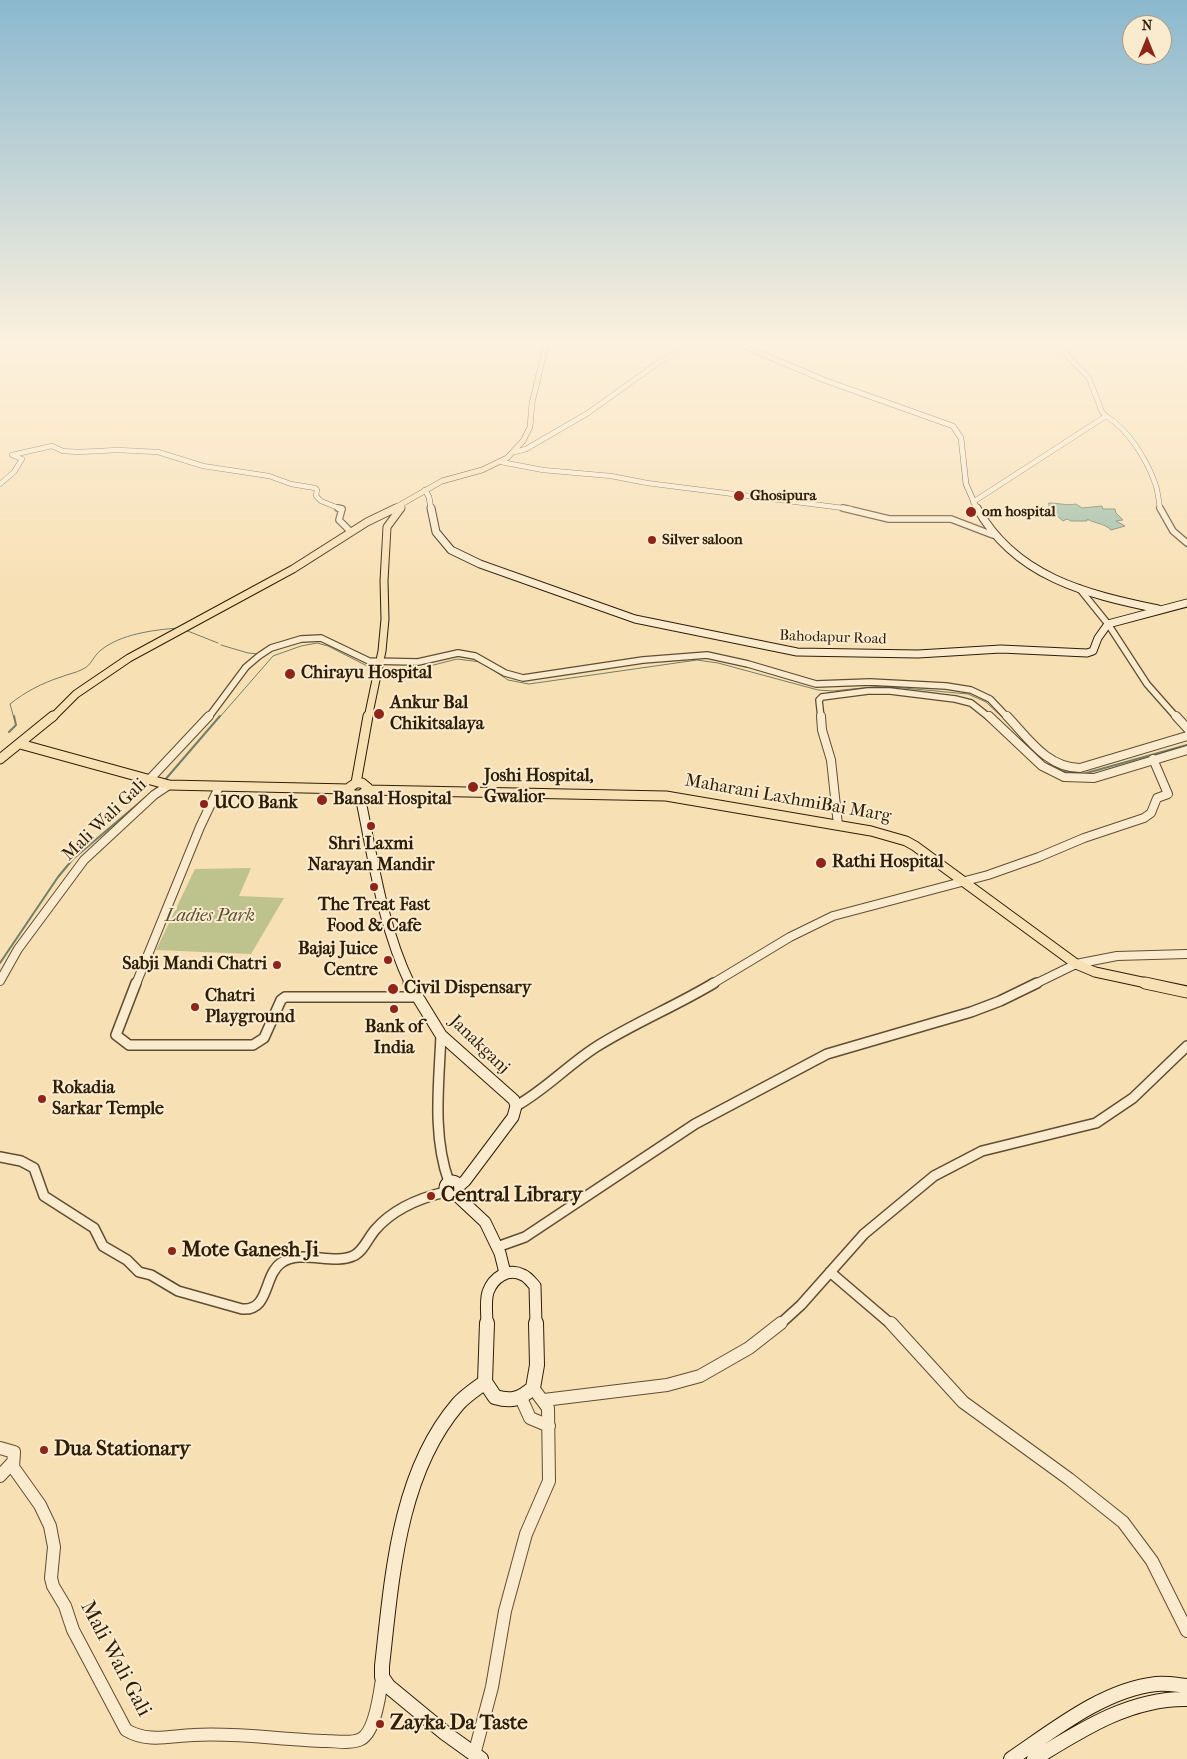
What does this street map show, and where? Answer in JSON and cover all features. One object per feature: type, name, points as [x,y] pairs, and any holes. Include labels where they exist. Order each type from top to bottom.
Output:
[{"type":"main road","points":[[0,759],[61,710],[76,694],[99,677],[293,569],[367,522],[405,503],[425,490],[444,480],[482,470],[501,462],[515,452],[530,427]]},
{"type":"main road","points":[[954,427],[960,440],[966,484],[973,502],[993,535],[1019,560],[1033,569],[1078,588],[1160,609]]},
{"type":"main road","name":"Bahodapur Road","points":[[425,490],[429,497],[436,532],[441,540],[451,550],[480,564],[634,619],[773,648],[797,652],[837,653],[930,653],[1001,649],[1083,654],[1093,651],[1098,638],[1108,624]]},
{"type":"main road","points":[[20,744],[167,784],[219,787],[349,789],[356,783],[362,744],[381,662],[385,619],[387,527],[405,503]]},
{"type":"main road","points":[[1108,624],[1187,602]]},
{"type":"main road","points":[[349,789],[350,794],[364,793],[366,784],[356,783]]},
{"type":"main road","name":"Maharani LaxhmiBai Marg","points":[[364,793],[617,794],[666,796],[871,831],[906,841],[1076,964],[1095,972],[1187,992]]},
{"type":"main road","name":"Janakganj","points":[[364,793],[380,891],[399,962],[416,996],[442,1035],[514,1100],[516,1106]]},
{"type":"main road","points":[[505,1273],[497,1246],[480,1217],[452,1188],[467,1178],[513,1116],[516,1106]]},
{"type":"main road","points":[[514,1272],[524,1275],[535,1286],[537,1365],[533,1388],[521,1398],[509,1402],[495,1397],[484,1382],[488,1294],[496,1279],[505,1273],[514,1272]]},
{"type":"main road","points":[[476,1757],[388,1686],[382,1677],[382,1666],[396,1555],[418,1477],[430,1445],[458,1404],[484,1382]]},
{"type":"main road","points":[[1011,1759],[1083,1714],[1126,1691],[1155,1684],[1187,1686]]},
{"type":"main road","points":[[1034,1759],[1068,1738],[1126,1709],[1161,1698],[1187,1699]]},
{"type":"street","points":[[515,452],[526,449],[564,427]]},
{"type":"street","points":[[973,502],[1088,427]]},
{"type":"street","points":[[1121,427],[1128,435],[1154,481],[1163,515],[1175,534],[1187,542]]},
{"type":"street","points":[[0,484],[16,470],[22,459],[12,455],[20,452],[50,446],[63,451],[79,452],[118,450],[158,452],[203,466],[268,476],[291,484],[312,487],[317,490],[316,496],[319,500],[342,508],[339,520],[351,532]]},
{"type":"street","points":[[501,462],[543,470],[618,477],[647,483],[848,508],[889,518],[951,520],[976,527],[993,535]]},
{"type":"street","points":[[1078,588],[1108,624],[1147,684],[1187,728]]},
{"type":"street","points":[[151,780],[213,712],[246,667],[260,654],[301,638],[317,637],[332,642],[364,660],[418,662],[458,653],[482,658],[505,673],[515,677],[528,678],[643,660],[707,655],[748,664],[816,684],[826,690],[890,691],[941,696],[971,703],[980,708],[1042,766],[1064,777],[1094,778],[1187,750]]},
{"type":"street","points":[[838,824],[831,760],[820,716],[819,700],[826,690],[892,682],[971,690],[995,703],[1044,755],[1067,768],[1080,768],[1187,736]]},
{"type":"street","points":[[516,1106],[530,1098],[571,1064],[598,1046],[696,994],[790,937],[843,912],[965,882],[1148,816],[1157,798],[1168,794],[1153,759]]},
{"type":"street","name":"Mali Wali Gali","points":[[0,981],[18,949],[84,860],[167,784]]},
{"type":"street","points":[[219,787],[200,828],[118,1028],[116,1035],[120,1040],[129,1044],[253,1045],[264,1038],[281,1000],[285,997],[380,998],[416,996]]},
{"type":"street","points":[[497,1246],[525,1237],[695,1124],[827,1054],[971,1012],[1000,1001],[1076,964],[1117,956],[1187,954]]},
{"type":"street","points":[[0,1157],[21,1162],[34,1168],[44,1196],[94,1228],[97,1231],[97,1237],[101,1244],[113,1254],[127,1260],[141,1273],[149,1274],[166,1286],[181,1292],[244,1309],[257,1306],[262,1301],[272,1272],[279,1264],[287,1260],[297,1259],[352,1257],[358,1254],[383,1222],[422,1198],[452,1188],[440,1152],[442,1035]]},
{"type":"street","points":[[544,1400],[667,1385],[700,1376],[749,1348],[785,1320],[864,1234],[934,1176],[982,1151],[1078,1130],[1096,1123],[1133,1098],[1187,1046]]},
{"type":"street","points":[[830,1272],[888,1321],[963,1402],[1069,1479],[1123,1522],[1152,1561],[1187,1631]]},
{"type":"street","points":[[476,1757],[492,1687],[505,1611],[526,1534],[549,1480],[548,1408],[544,1400],[533,1388]]},
{"type":"street","points":[[521,1398],[530,1418],[549,1426]]},
{"type":"street","name":"Mali Wali Gali","points":[[0,1448],[14,1452],[13,1467],[40,1505],[50,1526],[54,1547],[53,1586],[65,1606],[73,1630],[126,1730],[133,1734],[159,1740],[189,1734],[214,1734],[335,1742],[360,1740],[366,1734],[378,1701],[382,1677]]},
{"type":"street","points":[[0,1476],[12,1463]]},
{"type":"green space","name":"Ladies Park","points":[[251,868],[239,896],[284,898],[251,954],[156,950],[195,869]]},
{"type":"shaded area","points":[[1049,503],[1076,504],[1082,508],[1102,506],[1103,509],[1115,509],[1116,513],[1123,520],[1116,521],[1125,526],[1111,530],[1106,526],[1087,519],[1087,521],[1071,521],[1067,519],[1063,521],[1055,514],[1056,512],[1050,509]]},
{"type":"waterway","points":[[14,718],[10,704],[40,685],[78,672],[91,663],[98,652],[118,640],[138,634],[178,628]]},
{"type":"waterway","points":[[185,630],[218,643]]},
{"type":"waterway","points":[[219,718],[273,656],[301,646],[317,643],[328,646],[373,669],[422,668],[457,659],[481,662]]},
{"type":"waterway","points":[[221,645],[248,653],[259,654]]},
{"type":"waterway","points":[[487,666],[508,680],[529,684],[697,660],[718,663],[818,690],[833,691],[882,686],[968,694],[986,702],[1003,718]]},
{"type":"waterway","points":[[9,732],[16,725],[14,716]]},
{"type":"waterway","points":[[164,781],[220,716]]},
{"type":"waterway","points":[[1002,716],[1009,723]]},
{"type":"waterway","points":[[1052,764],[1062,771],[1083,774],[1187,745]]},
{"type":"waterway","points":[[0,963],[58,877],[73,859],[159,786]]},
{"type":"place","name":"Ghosipura","points":[[739,496]]},
{"type":"place","name":"om hospital","points":[[971,512]]},
{"type":"place","name":"Silver saloon","points":[[652,540]]},
{"type":"place","name":"Chirayu Hospital","points":[[290,674]]},
{"type":"place","name":"Ankur Bal Chikitsalaya","points":[[379,714]]},
{"type":"place","name":"Joshi Hospital, Gwalior","points":[[473,787]]},
{"type":"place","name":"Bansal Hospital","points":[[322,800]]},
{"type":"place","name":"UCO Bank","points":[[204,804]]},
{"type":"place","name":"Shri Laxmi Narayan Mandir","points":[[371,826]]},
{"type":"place","name":"Rathi Hospital","points":[[821,863]]},
{"type":"place","name":"The Treat Fast Food & Cafe","points":[[374,887]]},
{"type":"place","name":"Bajaj Juice Centre","points":[[388,960]]},
{"type":"place","name":"Sabji Mandi Chatri","points":[[277,965]]},
{"type":"place","name":"Civil Dispensary","points":[[393,989]]},
{"type":"place","name":"Chatri Playground","points":[[195,1007]]},
{"type":"place","name":"Bank of India","points":[[394,1009]]},
{"type":"place","name":"Rokadia Sarkar Temple","points":[[42,1099]]},
{"type":"place","name":"Central Library","points":[[431,1196]]},
{"type":"place","name":"Mote Ganesh Ji","points":[[172,1251]]},
{"type":"place","name":"Dua Stationary","points":[[44,1450]]},
{"type":"place","name":"Zayka Da Taste","points":[[380,1724]]}]
